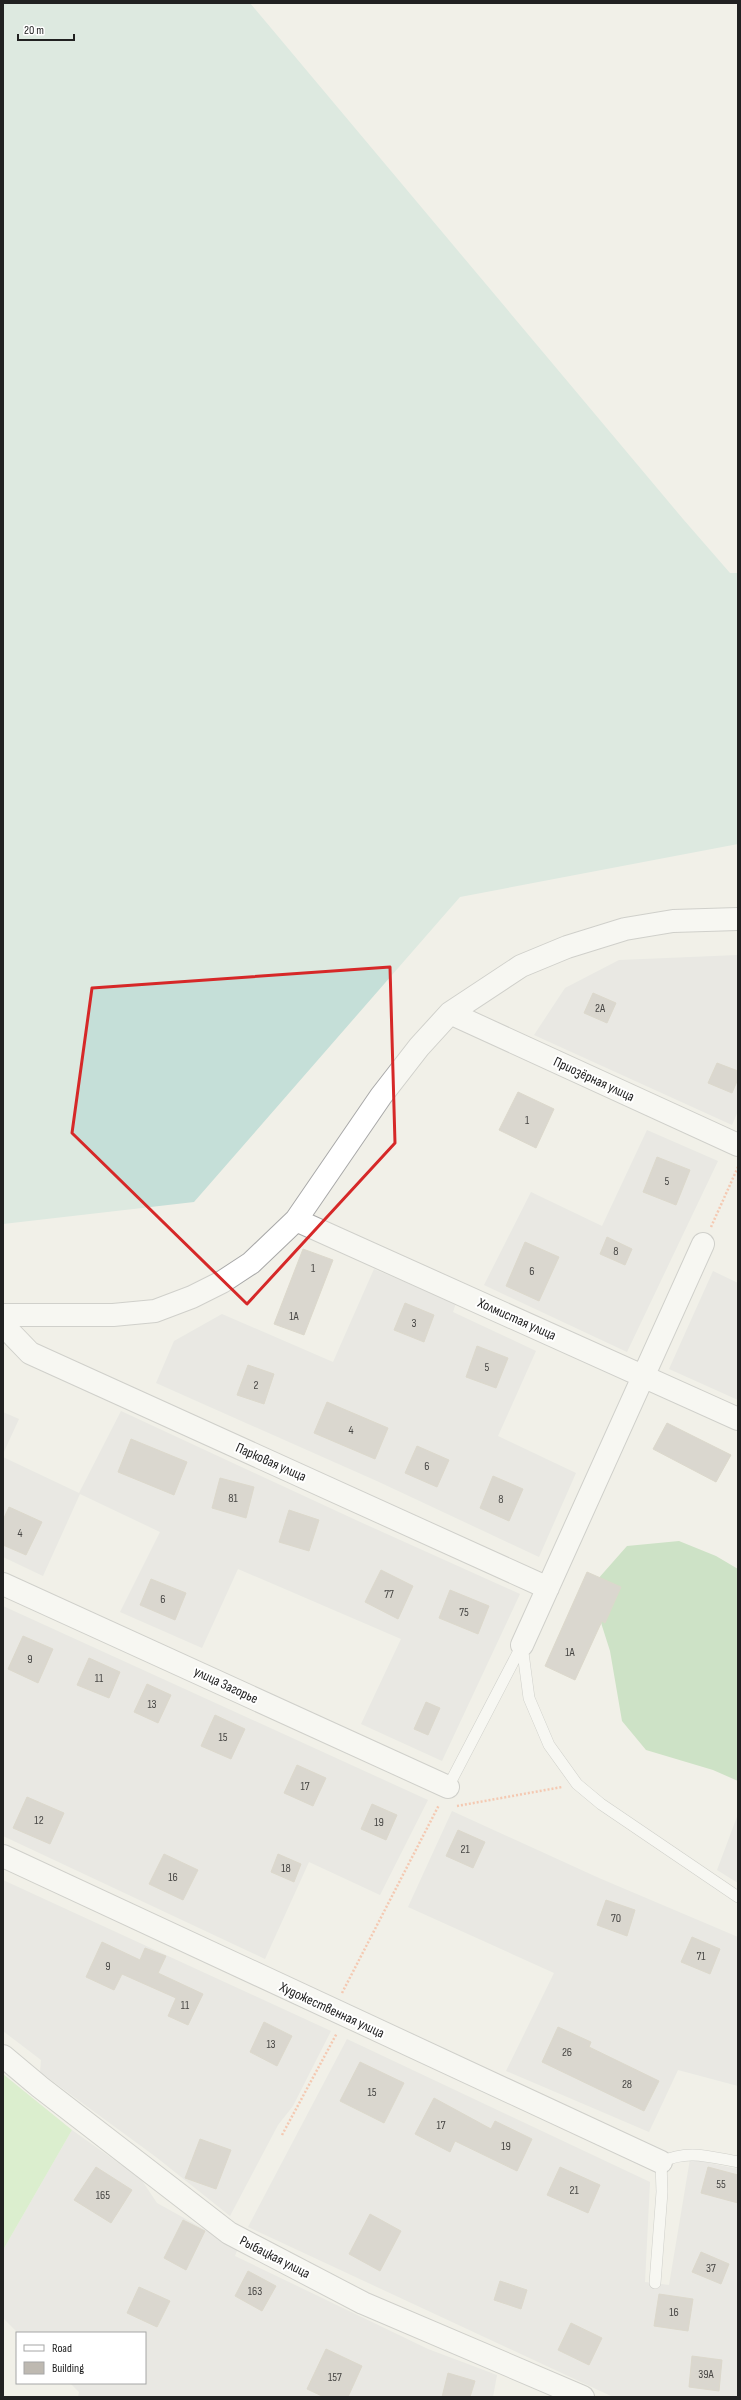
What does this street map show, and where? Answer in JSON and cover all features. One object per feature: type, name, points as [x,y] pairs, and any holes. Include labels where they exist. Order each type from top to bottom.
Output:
[{"type":"street","points":[[3,1315],[113,1315],[155,1311],[192,1297],[222,1282],[251,1263],[296,1220],[381,1096],[419,1047],[450,1013],[521,966],[574,945],[632,928],[673,921],[738,919]]},
{"type":"street","name":"Приозёрная улица","points":[[450,1013],[738,1145]]},
{"type":"street","name":"Холмистая улица","points":[[296,1220],[738,1419]]},
{"type":"street","points":[[522,1645],[703,1244]]},
{"type":"street","name":"Парковая улица","points":[[3,1325],[30,1353],[548,1588]]},
{"type":"street","name":"улица Загорье","points":[[3,1584],[450,1797]]},
{"type":"street","name":"Художественная улица","points":[[3,1856],[332,2011],[661,2162]]},
{"type":"street","name":"Рыбацкая улица","points":[[3,2056],[40,2087],[229,2233],[363,2303],[583,2397]]},
{"type":"lane","points":[[450,1797],[522,1645]]},
{"type":"lane","points":[[522,1645],[529,1698],[549,1745],[577,1784],[602,1804],[738,1897]]},
{"type":"lane","points":[[655,2283],[662,2192],[661,2162],[675,2156],[692,2154],[738,2162]]},
{"type":"path","points":[[703,1244],[738,1167]]},
{"type":"path","points":[[282,2136],[338,2033],[332,2011],[436,1810],[450,1797],[577,1784]]},
{"type":"path","points":[[436,1810],[444,1808]]},
{"type":"highlighted area","points":[[390,967],[395,1143],[247,1304],[72,1133],[92,988]]},
{"type":"shaded area","points":[[3,3],[250,3],[683,519],[730,573],[738,573],[738,844],[460,897],[194,1202],[3,1224]]},
{"type":"shaded area","points":[[738,955],[738,1111],[732,1125],[534,1035],[565,988],[619,960]]},
{"type":"shaded area","points":[[647,1130],[718,1161],[627,1352],[484,1285],[531,1192],[602,1226]]},
{"type":"shaded area","points":[[374,1269],[456,1303],[453,1312],[536,1351],[498,1436],[576,1473],[539,1557],[379,1482],[156,1383],[174,1341],[222,1314],[333,1362]]},
{"type":"shaded area","points":[[713,1271],[738,1283],[738,1400],[669,1369]]},
{"type":"shaded area","points":[[121,1411],[520,1594],[442,1761],[361,1724],[401,1639],[238,1569],[202,1648],[120,1612],[160,1532],[80,1494],[43,1576],[3,1557],[3,1457],[79,1493]]},
{"type":"shaded area","points":[[3,1412],[19,1419],[3,1454]]},
{"type":"shaded area","points":[[3,1606],[428,1800],[380,1895],[309,1862],[265,1959],[3,1836]]},
{"type":"shaded area","points":[[452,1811],[599,1878],[738,1937],[738,2086],[678,2070],[649,2132],[506,2071],[554,1973],[408,1907]]},
{"type":"shaded area","points":[[738,1814],[738,1883],[717,1870]]},
{"type":"shaded area","points":[[3,1880],[331,2031],[293,2106],[278,2125],[230,2216],[156,2157],[40,2072],[41,2060],[3,2031]]},
{"type":"shaded area","points":[[347,2039],[650,2182],[645,2282],[669,2285],[690,2159],[738,2169],[738,2397],[611,2396],[248,2227]]},
{"type":"shaded area","points":[[72,2130],[141,2179],[157,2203],[238,2248],[235,2256],[428,2349],[497,2375],[493,2397],[78,2397],[79,2392],[71,2384],[146,2384],[146,2332],[17,2332],[3,2318],[3,2250]]},
{"type":"green space","points":[[679,1541],[716,1556],[738,1569],[738,1781],[713,1770],[646,1750],[622,1721],[610,1651],[590,1588],[627,1546]]},
{"type":"green space","points":[[3,2074],[72,2130],[3,2250]]},
{"type":"building","points":[[593,993],[616,1003],[607,1023],[584,1013]]},
{"type":"building","points":[[717,1063],[738,1071],[738,1079],[732,1093],[708,1083]]},
{"type":"building","points":[[518,1092],[554,1109],[536,1148],[499,1130]]},
{"type":"building","points":[[657,1157],[690,1170],[676,1205],[643,1192]]},
{"type":"building","points":[[607,1237],[632,1249],[625,1265],[600,1254]]},
{"type":"building","points":[[525,1242],[559,1257],[539,1301],[506,1286]]},
{"type":"building","points":[[303,1249],[333,1260],[304,1335],[274,1324]]},
{"type":"building","points":[[405,1303],[434,1315],[424,1342],[394,1330]]},
{"type":"building","points":[[477,1346],[508,1358],[496,1388],[466,1377]]},
{"type":"building","points":[[248,1365],[274,1374],[264,1404],[237,1395]]},
{"type":"building","points":[[327,1402],[388,1428],[375,1459],[314,1433]]},
{"type":"building","points":[[667,1423],[731,1455],[716,1482],[653,1449]]},
{"type":"building","points":[[131,1439],[187,1462],[174,1495],[118,1472]]},
{"type":"building","points":[[417,1446],[449,1460],[437,1487],[405,1473]]},
{"type":"building","points":[[493,1476],[523,1489],[509,1521],[480,1508]]},
{"type":"building","points":[[220,1478],[254,1487],[246,1518],[212,1508]]},
{"type":"building","points":[[9,1507],[42,1522],[26,1555],[3,1545],[3,1520]]},
{"type":"building","points":[[289,1510],[319,1520],[309,1551],[279,1542]]},
{"type":"building","points":[[381,1570],[413,1586],[398,1619],[365,1602]]},
{"type":"building","points":[[587,1572],[621,1587],[605,1623],[602,1621],[575,1680],[545,1666]]},
{"type":"building","points":[[151,1579],[186,1593],[175,1620],[140,1605]]},
{"type":"building","points":[[450,1590],[489,1606],[478,1634],[439,1618]]},
{"type":"building","points":[[23,1636],[53,1649],[38,1683],[8,1669]]},
{"type":"building","points":[[89,1658],[120,1672],[109,1698],[77,1685]]},
{"type":"building","points":[[147,1684],[171,1695],[158,1723],[134,1712]]},
{"type":"building","points":[[426,1702],[440,1708],[428,1735],[414,1729]]},
{"type":"building","points":[[215,1715],[245,1729],[231,1759],[201,1746]]},
{"type":"building","points":[[297,1765],[326,1778],[313,1806],[284,1793]]},
{"type":"building","points":[[27,1797],[64,1813],[50,1844],[13,1828]]},
{"type":"building","points":[[372,1804],[397,1815],[386,1840],[361,1829]]},
{"type":"building","points":[[458,1830],[485,1842],[473,1868],[446,1856]]},
{"type":"building","points":[[164,1854],[198,1870],[183,1900],[149,1884]]},
{"type":"building","points":[[278,1854],[301,1864],[294,1882],[271,1872]]},
{"type":"building","points":[[606,1900],[635,1910],[627,1936],[597,1925]]},
{"type":"building","points":[[692,1937],[720,1949],[710,1974],[681,1962]]},
{"type":"building","points":[[102,1942],[140,1960],[145,1948],[166,1956],[158,1973],[203,1994],[188,2025],[168,2016],[176,1998],[122,1974],[114,1990],[86,1977]]},
{"type":"building","points":[[264,2022],[292,2036],[277,2066],[250,2052]]},
{"type":"building","points":[[558,2027],[591,2042],[589,2047],[659,2081],[644,2111],[542,2062]]},
{"type":"building","points":[[360,2062],[404,2083],[384,2123],[340,2101]]},
{"type":"building","points":[[434,2098],[491,2129],[495,2121],[532,2139],[517,2171],[455,2141],[450,2152],[415,2134]]},
{"type":"building","points":[[200,2139],[231,2150],[216,2189],[185,2178]]},
{"type":"building","points":[[96,2167],[132,2190],[111,2223],[74,2200]]},
{"type":"building","points":[[560,2167],[600,2185],[588,2213],[547,2195]]},
{"type":"building","points":[[708,2167],[738,2175],[738,2203],[701,2193]]},
{"type":"building","points":[[370,2214],[401,2231],[380,2271],[349,2254]]},
{"type":"building","points":[[183,2220],[205,2231],[186,2270],[164,2258]]},
{"type":"building","points":[[701,2252],[729,2264],[721,2284],[692,2272]]},
{"type":"building","points":[[248,2271],[276,2286],[262,2311],[235,2296]]},
{"type":"building","points":[[500,2281],[527,2290],[521,2309],[494,2300]]},
{"type":"building","points":[[139,2287],[170,2301],[157,2327],[127,2313]]},
{"type":"building","points":[[659,2294],[693,2299],[688,2331],[654,2326]]},
{"type":"building","points":[[571,2323],[602,2338],[589,2365],[558,2350]]},
{"type":"building","points":[[326,2349],[362,2366],[348,2397],[324,2397],[307,2389]]},
{"type":"building","points":[[692,2356],[722,2360],[719,2391],[689,2387]]},
{"type":"building","points":[[448,2373],[475,2381],[470,2397],[442,2397]]}]
